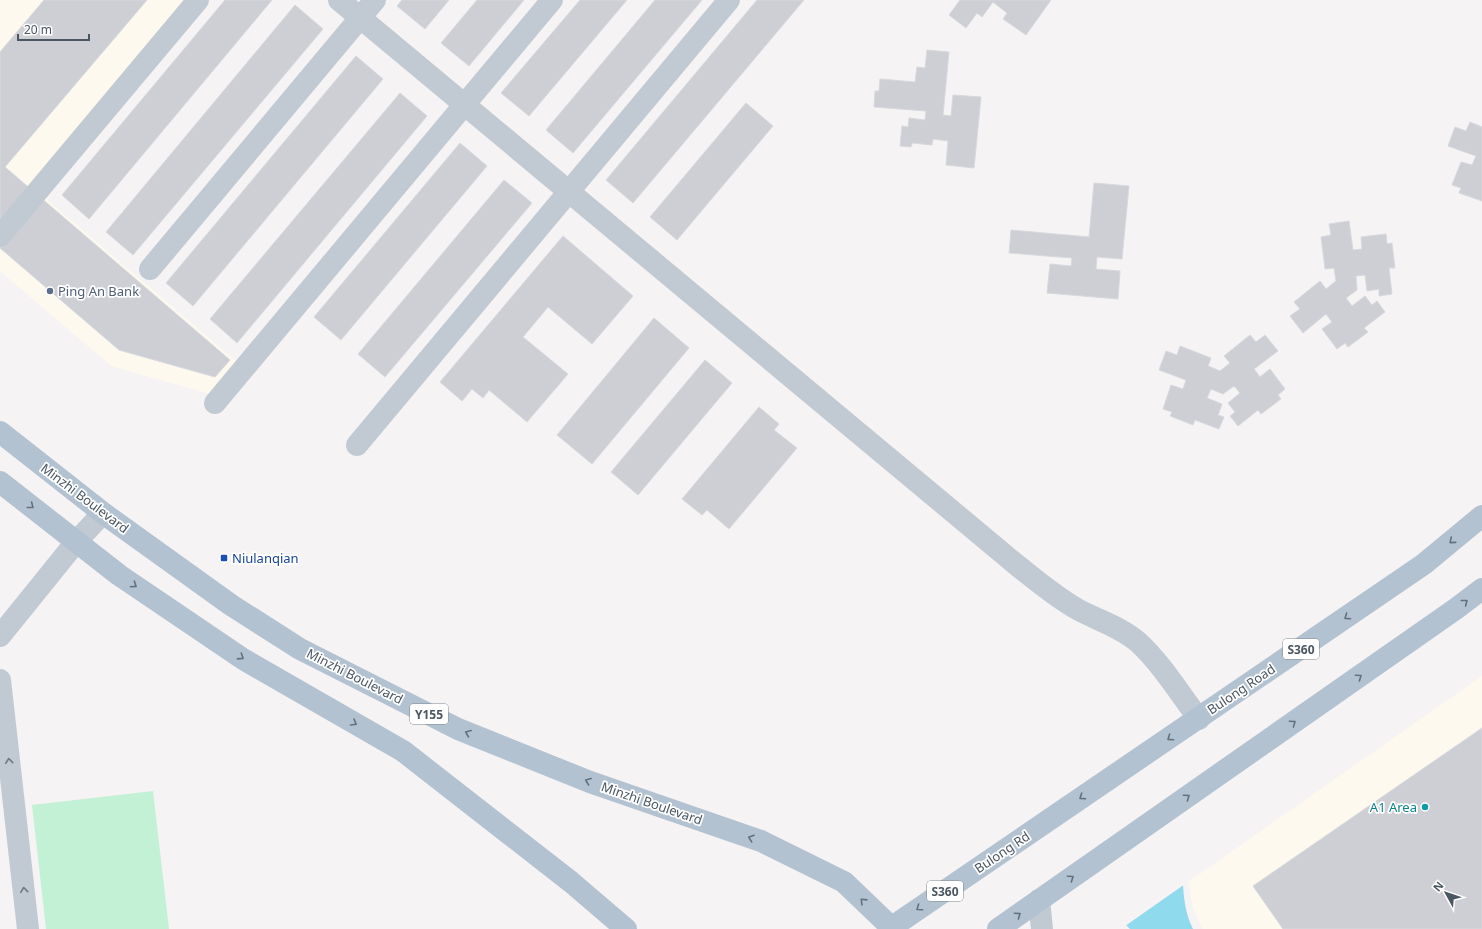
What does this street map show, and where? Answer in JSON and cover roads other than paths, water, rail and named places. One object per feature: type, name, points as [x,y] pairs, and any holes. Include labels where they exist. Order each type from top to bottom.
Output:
[{"type":"main road","name":"Minzhi Boulevard","points":[[0,432],[103,513],[231,605],[300,649],[458,729],[590,782],[761,841],[844,882],[891,928]]},
{"type":"main road","points":[[0,482],[119,575],[243,659],[403,751],[570,882],[626,929]]},
{"type":"main road","name":"Bulong Road","points":[[1115,776],[1424,564],[1482,516]]},
{"type":"main road","points":[[998,929],[1482,589]]},
{"type":"main road","name":"Bulong Rd","points":[[891,928],[1115,776]]},
{"type":"street","points":[[0,236],[198,0]]},
{"type":"street","points":[[340,0],[568,192],[1018,566],[1051,592],[1076,609],[1121,631],[1137,641],[1150,654],[1199,718]]},
{"type":"street","points":[[150,269],[375,0]]},
{"type":"street","points":[[215,403],[552,0]]},
{"type":"street","points":[[356,445],[729,0]]},
{"type":"street","points":[[0,636],[76,542],[103,513]]},
{"type":"street","points":[[0,680],[28,929]]},
{"type":"street","points":[[1039,900],[1042,929]]},
{"type":"water","points":[[1183,885],[1186,908],[1193,929],[1130,929],[1126,925]]},
{"type":"place","name":"Ping An Bank","points":[[50,291]]},
{"type":"place","name":"Niulanqian","points":[[224,558]]},
{"type":"place","name":"A1 Area","points":[[1425,807]]}]
